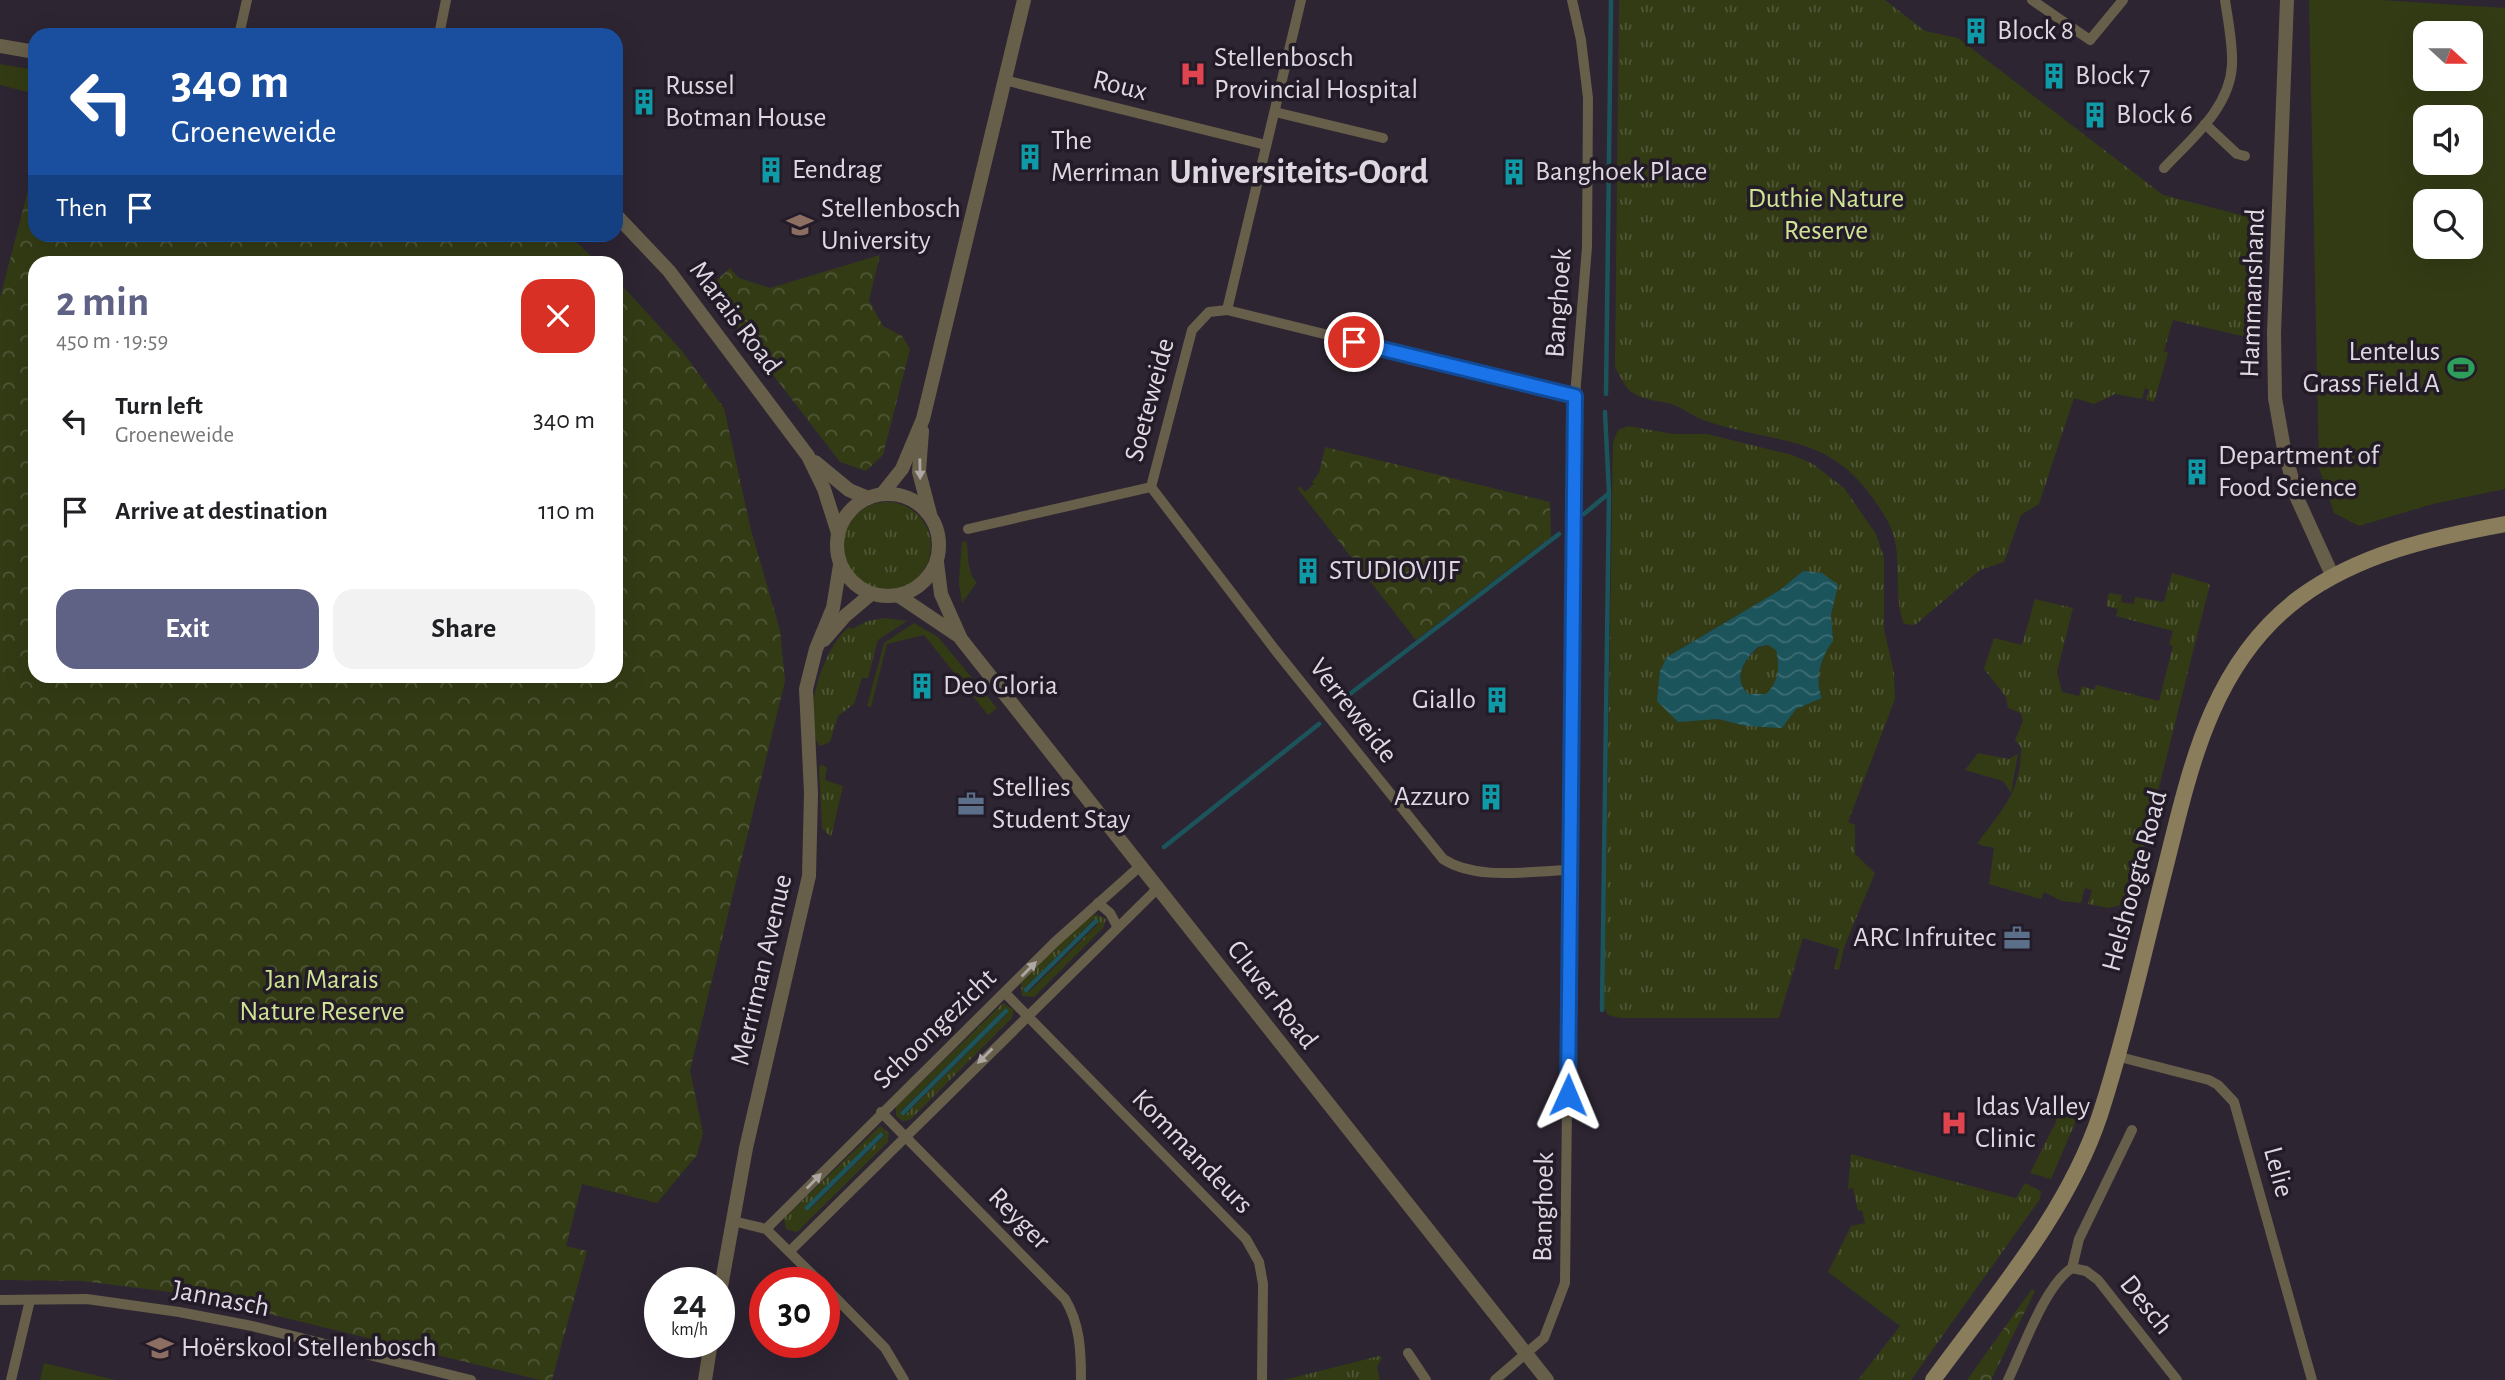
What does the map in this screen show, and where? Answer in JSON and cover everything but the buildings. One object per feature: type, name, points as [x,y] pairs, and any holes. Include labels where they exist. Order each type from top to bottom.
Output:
[{"type":"main road","name":"Helshoogte Road","points":[[1933,1380],[2036,1239],[2064,1195],[2093,1133],[2116,1056],[2184,795],[2209,715],[2239,661],[2261,634],[2301,597],[2333,577],[2416,543],[2505,524]]},
{"type":"street","points":[[241,28],[247,0]]},
{"type":"street","points":[[440,28],[446,0]]},
{"type":"street","points":[[923,419],[902,469],[875,496],[849,512],[838,533],[840,565],[852,583],[871,594],[900,596],[926,580],[937,562],[939,539],[919,472],[923,419],[1024,0]]},
{"type":"street","points":[[1301,0],[1227,310],[1575,396]]},
{"type":"street","name":"Banghoek","points":[[1495,1380],[1544,1338],[1565,1283],[1575,396],[1587,247],[1588,98],[1581,40],[1572,0]]},
{"type":"street","points":[[2032,0],[2090,40],[2123,0]]},
{"type":"street","points":[[2164,168],[2205,124],[2220,104],[2229,85],[2232,69],[2225,0]]},
{"type":"street","name":"Hammanshand","points":[[2287,0],[2274,333],[2275,398],[2284,449],[2297,498],[2333,577]]},
{"type":"street","points":[[0,46],[28,51]]},
{"type":"street","name":"Roux","points":[[1004,80],[1266,145]]},
{"type":"street","points":[[1275,112],[1383,138]]},
{"type":"street","points":[[2205,124],[2238,154],[2245,156]]},
{"type":"street","name":"Marais Road","points":[[623,222],[674,277],[808,456],[824,488],[838,533]]},
{"type":"street","name":"Soeteweide","points":[[968,529],[1151,487],[1192,330],[1209,312],[1227,310]]},
{"type":"street","name":"Marais Road","points":[[808,456],[834,480],[875,496]]},
{"type":"street","name":"Verreweide","points":[[1151,487],[1266,638],[1443,859],[1462,869],[1479,872],[1568,870]]},
{"type":"street","points":[[875,496],[905,496],[931,517]]},
{"type":"street","name":"Cluver Road","points":[[937,562],[941,594],[961,639],[1547,1380]]},
{"type":"street","name":"Merriman Avenue","points":[[725,1267],[746,1148],[809,876],[811,793],[806,707],[808,675],[833,608],[840,565]]},
{"type":"street","name":"Merriman Avenue","points":[[817,649],[845,616],[871,594]]},
{"type":"street","name":"Cluver Road","points":[[900,596],[961,639]]},
{"type":"street","name":"Schoongezicht","points":[[766,1229],[881,1112],[1098,903],[1139,867]]},
{"type":"street","name":"Schoongezicht","points":[[790,1251],[1157,889]]},
{"type":"street","points":[[1098,903],[1110,913],[1117,926]]},
{"type":"street","name":"Kommandeurs","points":[[1005,993],[1245,1239],[1259,1262],[1263,1284],[1262,1380]]},
{"type":"street","name":"Lelie","points":[[2116,1056],[2209,1080],[2218,1084],[2234,1102],[2312,1380]]},
{"type":"street","name":"Reyger","points":[[881,1112],[1065,1299],[1074,1315],[1079,1335],[1082,1380]]},
{"type":"street","points":[[2008,1380],[2052,1289],[2061,1275],[2072,1268],[2079,1239],[2132,1130]]},
{"type":"street","points":[[733,1221],[766,1229],[806,1267]]},
{"type":"street","name":"Desch","points":[[2072,1268],[2086,1271],[2098,1280],[2177,1380]]},
{"type":"street","name":"Jannasch","points":[[0,1300],[87,1299],[202,1316],[471,1380]]},
{"type":"street","points":[[11,1380],[30,1300]]},
{"type":"street","points":[[840,1302],[885,1348],[904,1380]]},
{"type":"street","points":[[1408,1353],[1426,1380]]},
{"type":"street","points":[[705,1380],[708,1358]]},
{"type":"green space","name":"Duthie Nature Reserve","points":[[1619,0],[1885,0],[1925,31],[1958,38],[2163,195],[2253,218],[2255,339],[2173,320],[2164,351],[2168,353],[2154,402],[2146,400],[2149,390],[2145,388],[2142,399],[2115,394],[2094,404],[2074,398],[2039,504],[2021,515],[2004,562],[1980,570],[1915,625],[1904,624],[1900,611],[1893,533],[1868,491],[1848,470],[1828,456],[1807,447],[1703,420],[1674,405],[1634,394],[1627,388],[1615,368]]},
{"type":"green space","points":[[2309,0],[2382,0],[2505,8],[2505,489],[2433,504],[2359,526],[2334,513],[2319,468]]},
{"type":"green space","points":[[0,64],[28,69],[28,92],[0,85]]},
{"type":"green space","name":"Jan Marais Nature Reserve","points":[[28,190],[28,242],[576,242],[591,256],[28,256],[28,683],[623,683],[623,287],[682,351],[724,408],[751,530],[780,630],[785,681],[690,1070],[703,1133],[697,1155],[657,1203],[582,1184],[566,1246],[587,1251],[552,1380],[540,1380],[187,1294],[82,1281],[0,1280],[0,298]]},
{"type":"green space","points":[[880,255],[869,300],[883,326],[902,336],[910,349],[883,455],[866,471],[840,462],[707,289],[730,268],[739,278],[770,288]]},
{"type":"green space","points":[[1628,426],[1673,434],[1707,434],[1792,455],[1813,464],[1844,488],[1876,534],[1884,557],[1884,629],[1894,673],[1895,699],[1848,822],[1855,825],[1855,854],[1875,873],[1844,947],[1839,970],[1834,968],[1839,949],[1803,938],[1779,1018],[1620,1018],[1608,1015],[1604,1008],[1613,443],[1618,430]],"holes":[[[1803,571],[1837,585],[1831,615],[1833,640],[1825,653],[1819,676],[1822,698],[1746,726],[1718,719],[1667,657],[1780,590]]]},
{"type":"green space","points":[[1325,447],[1550,502],[1551,537],[1416,640],[1297,488],[1300,486],[1305,492],[1314,484],[1312,482],[1319,473]]},
{"type":"green space","points":[[878,502],[896,502],[912,509],[924,521],[931,537],[931,555],[924,571],[912,583],[896,590],[878,590],[862,583],[850,571],[843,555],[843,537],[850,521],[862,509]]},
{"type":"green space","points":[[966,541],[969,568],[977,582],[962,603],[959,581],[962,542]]},
{"type":"green space","points":[[2172,573],[2210,584],[2130,903],[2108,908],[2088,904],[2092,890],[2085,888],[2081,903],[2062,901],[2044,892],[2041,899],[1989,884],[1994,848],[1977,844],[2014,789],[2021,747],[2015,740],[2023,721],[2021,713],[2008,708],[2006,697],[1984,669],[1994,638],[2022,645],[2035,599],[2073,608],[2057,672],[2062,692],[2079,696],[2082,686],[2094,690],[2096,685],[2159,701],[2173,646],[2169,644],[2173,631],[2116,616],[2118,609],[2106,606],[2109,593],[2122,595],[2121,602],[2134,604],[2135,597],[2164,602]]},
{"type":"green space","points":[[885,618],[907,621],[878,640],[868,678],[862,678],[854,704],[838,716],[830,742],[820,746],[814,734],[813,702],[823,666],[831,650],[849,627],[851,629],[868,621]]},
{"type":"green space","points":[[914,623],[938,637],[997,708],[988,715],[924,635],[887,644],[871,707],[867,706],[884,643]]},
{"type":"green space","points":[[1769,645],[1776,650],[1776,679],[1766,695],[1748,694],[1741,682],[1742,669],[1759,647]]},
{"type":"green space","points":[[1978,753],[2009,759],[2018,754],[2011,793],[2003,781],[1965,770]]},
{"type":"green space","points":[[819,766],[827,768],[825,780],[843,786],[831,837],[822,828]]},
{"type":"green space","points":[[1095,914],[1106,919],[1103,928],[1034,997],[1022,996],[1021,983],[1075,928]],"holes":[[[1094,919],[1098,924],[1029,992],[1025,988]]]},
{"type":"green space","points":[[1003,1003],[1014,1010],[1012,1018],[910,1120],[902,1121],[896,1116],[896,1107]],"holes":[[[1004,1010],[1007,1014],[905,1115],[901,1111]]]},
{"type":"green space","points":[[2058,1102],[2081,1109],[2051,1179],[2030,1173],[2056,1122]]},
{"type":"green space","points":[[880,1126],[889,1133],[888,1142],[797,1232],[786,1229],[784,1218]],"holes":[[[880,1133],[883,1137],[809,1210],[806,1206]]]},
{"type":"green space","points":[[1851,1154],[2016,1198],[2025,1183],[2041,1191],[2040,1199],[1911,1380],[1858,1380],[1900,1326],[1828,1272],[1851,1226],[1865,1223],[1862,1210],[1858,1211],[1853,1188],[1848,1189]]},
{"type":"green space","points":[[2032,1289],[2035,1291],[1991,1380],[1967,1380]]},
{"type":"green space","points":[[1379,1356],[1382,1358],[1377,1367],[1380,1380],[1284,1380]]},
{"type":"green space","points":[[44,1363],[116,1380],[40,1380]]},
{"type":"water","points":[[1803,571],[1822,573],[1838,585],[1831,615],[1833,641],[1822,661],[1819,676],[1822,698],[1796,709],[1782,728],[1746,726],[1718,719],[1678,722],[1657,701],[1660,671],[1667,657],[1780,590]],"holes":[[[1768,645],[1776,650],[1778,668],[1774,684],[1766,694],[1748,694],[1743,688],[1740,676],[1744,663],[1758,647]]]},
{"type":"waterway","points":[[1606,394],[1611,0]]},
{"type":"waterway","points":[[1602,1010],[1609,493],[1605,412]]},
{"type":"waterway","points":[[1584,514],[1608,494]]},
{"type":"waterway","points":[[1342,700],[1559,534]]},
{"type":"waterway","points":[[1164,847],[1319,724]]},
{"type":"waterway","points":[[1026,990],[1096,921]]},
{"type":"waterway","points":[[903,1113],[1006,1011]]},
{"type":"waterway","points":[[807,1208],[881,1135]]},
{"type":"place","name":"Block 8","points":[[1976,31]]},
{"type":"place","name":"Stellenbosch Provincial Hospital","points":[[1193,74]]},
{"type":"place","name":"Block 7","points":[[2054,76]]},
{"type":"place","name":"Russel Botman House","points":[[644,102]]},
{"type":"place","name":"Block 6","points":[[2095,115]]},
{"type":"place","name":"The Merriman","points":[[1030,157]]},
{"type":"place","name":"Eendrag","points":[[771,170]]},
{"type":"place","name":"Banghoek Place","points":[[1514,172]]},
{"type":"place","name":"Stellenbosch University","points":[[800,225]]},
{"type":"place","name":"Lentelus Grass Field A","points":[[2461,368]]},
{"type":"place","name":"Department of Food Science","points":[[2197,472]]},
{"type":"place","name":"STUDIOVIJF","points":[[1308,571]]},
{"type":"place","name":"Deo Gloria","points":[[922,686]]},
{"type":"place","name":"Giallo","points":[[1497,700]]},
{"type":"place","name":"Azzuro","points":[[1491,797]]},
{"type":"place","name":"Stellies Student Stay","points":[[971,804]]},
{"type":"place","name":"ARC Infruitec","points":[[2017,938]]},
{"type":"place","name":"Idas Valley Clinic","points":[[1954,1123]]},
{"type":"place","name":"Hoërskool Stellenbosch","points":[[160,1348]]},
{"type":"district","name":"Universiteits-Oord","points":[[1299,172]]},
{"type":"route","points":[[1354,342],[1575,396],[1568,824],[1568,1095]]}]
